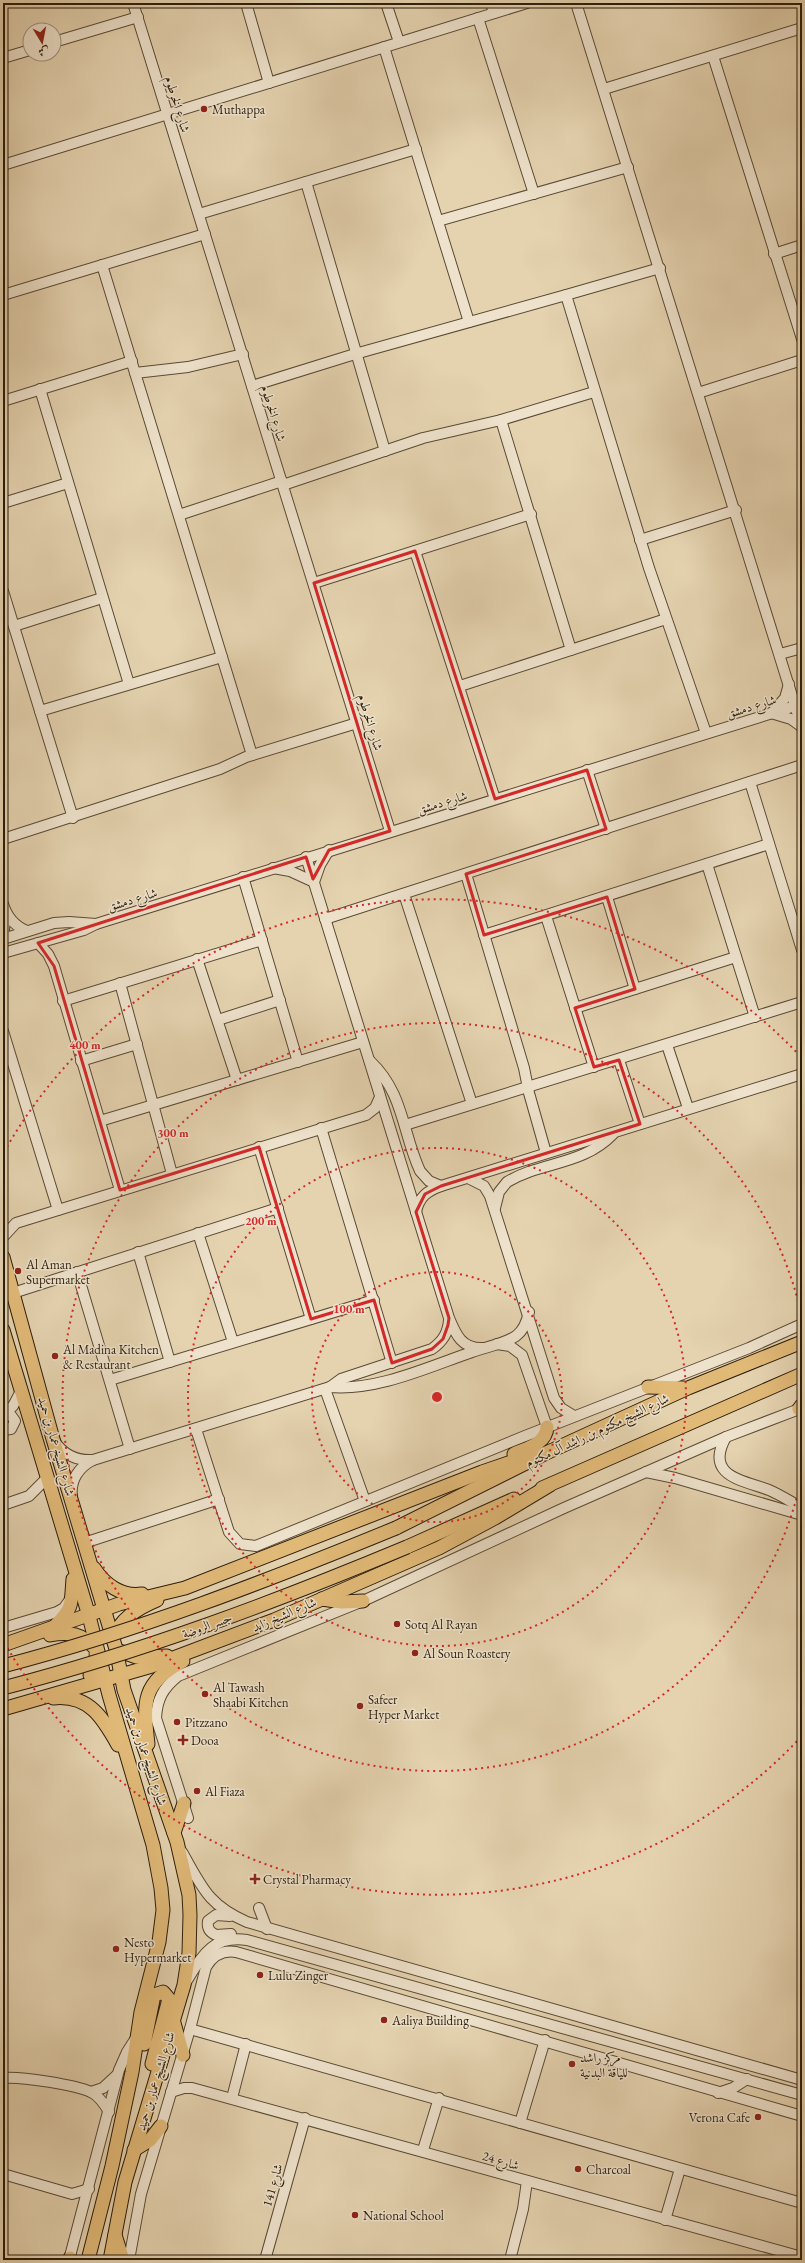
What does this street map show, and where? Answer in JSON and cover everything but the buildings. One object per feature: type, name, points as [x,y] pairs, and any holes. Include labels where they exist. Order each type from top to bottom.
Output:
[{"type":"main road","name":"شارع الشيخ عمار بن حميد","points":[[3,1257],[53,1439],[114,1645],[111,1673],[128,1762],[153,1845],[163,1910],[156,1956],[136,2038],[132,2072],[88,2260]]},
{"type":"main road","name":"شارع الشيخ عمار بن حميد","points":[[3,1330],[89,1616],[97,1649],[111,1673],[124,1690],[176,1838],[188,1889],[190,1914],[190,1953],[184,1985],[174,2023],[134,2150],[114,2230],[110,2260]]},
{"type":"main road","name":"شارع الشيخ مكتوم بن راشد آل مكتوم","points":[[396,1528],[544,1454],[688,1388],[802,1342]]},
{"type":"main road","points":[[550,1484],[802,1374]]},
{"type":"main road","points":[[648,1387],[688,1388]]},
{"type":"main road","points":[[402,1502],[534,1445],[543,1440],[547,1434],[547,1427]]},
{"type":"main road","points":[[64,1691],[76,1681],[90,1675],[111,1673],[114,1645],[125,1620],[147,1604],[402,1502],[500,1465],[544,1454]]},
{"type":"main road","name":"جسر الروضة","points":[[3,1688],[100,1660],[211,1624],[291,1595],[407,1547],[486,1510],[550,1484]]},
{"type":"main road","name":"شارع الشيخ زايد","points":[[3,1709],[64,1691],[111,1673],[180,1654],[225,1638],[439,1548],[495,1518],[550,1484]]},
{"type":"main road","name":"جسر الروضة","points":[[3,1666],[92,1641],[202,1605],[396,1528]]},
{"type":"main road","points":[[90,1561],[106,1583],[116,1590],[129,1595],[142,1595],[216,1576]]},
{"type":"main road","points":[[52,1629],[70,1610],[73,1599],[74,1567]]},
{"type":"main road","points":[[3,1646],[104,1610],[136,1600],[185,1588]]},
{"type":"main road","points":[[322,1598],[342,1602],[363,1601]]},
{"type":"main road","points":[[125,1620],[122,1633],[124,1643],[136,1657]]},
{"type":"main road","points":[[93,1630],[114,1645],[136,1657],[158,1657],[180,1654]]},
{"type":"main road","points":[[17,1642],[64,1633],[81,1635],[97,1649],[98,1663],[95,1670],[90,1675]]},
{"type":"main road","points":[[150,1762],[146,1706],[151,1688],[156,1680],[169,1668],[225,1638]]},
{"type":"main road","points":[[34,1700],[67,1698],[87,1705],[104,1720],[128,1762]]},
{"type":"main road","points":[[176,1838],[184,1803]]},
{"type":"main road","points":[[132,2072],[140,2063],[154,1995],[163,1992],[169,1999],[153,2059],[156,2077]]},
{"type":"main road","points":[[174,2023],[183,2055]]},
{"type":"main road","points":[[134,2150],[150,2140],[161,2126]]},
{"type":"main road","points":[[114,2230],[123,2260]]},
{"type":"street","name":"شارع الخرطوم","points":[[134,3],[390,831]]},
{"type":"street","points":[[246,3],[269,83]]},
{"type":"street","points":[[386,3],[399,42]]},
{"type":"street","points":[[491,3],[494,13]]},
{"type":"street","points":[[3,165],[527,3]]},
{"type":"street","points":[[576,3],[736,510],[802,727]]},
{"type":"street","points":[[62,40],[138,17]]},
{"type":"street","points":[[478,18],[534,194]]},
{"type":"street","points":[[604,89],[802,28]]},
{"type":"street","points":[[384,47],[469,322]]},
{"type":"street","points":[[3,58],[22,52]]},
{"type":"street","points":[[713,56],[774,254],[802,339]]},
{"type":"street","points":[[199,214],[416,149]]},
{"type":"street","points":[[438,221],[628,167]]},
{"type":"street","points":[[306,182],[355,354],[385,451]]},
{"type":"street","points":[[3,294],[206,234]]},
{"type":"street","points":[[774,254],[802,245]]},
{"type":"street","points":[[102,265],[252,754]]},
{"type":"street","points":[[252,386],[355,354],[660,268]]},
{"type":"street","points":[[566,295],[594,392],[640,540],[706,734]]},
{"type":"street","points":[[135,373],[188,367],[242,354]]},
{"type":"street","points":[[698,393],[802,360]]},
{"type":"street","points":[[3,401],[132,361]]},
{"type":"street","points":[[40,389],[129,684]]},
{"type":"street","points":[[179,515],[423,438],[501,420],[594,392]]},
{"type":"street","points":[[501,420],[531,514],[571,650]]},
{"type":"street","points":[[3,503],[68,483]]},
{"type":"street","points":[[640,540],[736,510]]},
{"type":"street","points":[[314,583],[531,514]]},
{"type":"street","points":[[415,551],[460,686],[495,799]]},
{"type":"street","points":[[3,591],[5,606],[14,626],[73,818]]},
{"type":"street","points":[[14,626],[102,598]]},
{"type":"street","points":[[460,686],[666,619]]},
{"type":"street","points":[[780,654],[802,648]]},
{"type":"street","points":[[40,711],[222,657]]},
{"type":"street","points":[[789,684],[785,698],[771,713],[791,719],[802,727]]},
{"type":"street","name":"شارع دمشق","points":[[3,953],[88,928],[96,924],[243,876],[795,706]]},
{"type":"street","points":[[3,839],[73,818],[220,769],[252,754],[357,724]]},
{"type":"street","points":[[325,919],[802,765]]},
{"type":"street","points":[[587,770],[606,829]]},
{"type":"street","points":[[750,782],[802,950]]},
{"type":"street","points":[[484,935],[769,844]]},
{"type":"street","points":[[314,882],[320,865],[329,850]]},
{"type":"street","points":[[306,857],[449,1318],[459,1340],[470,1347],[483,1348]]},
{"type":"street","points":[[707,864],[755,1017]]},
{"type":"street","points":[[272,868],[290,871],[314,882]]},
{"type":"street","points":[[466,874],[524,1068],[546,1153]]},
{"type":"street","points":[[243,876],[298,1062]]},
{"type":"street","points":[[404,894],[472,1104]]},
{"type":"street","points":[[606,897],[635,989]]},
{"type":"street","points":[[5,909],[13,923],[27,932]]},
{"type":"street","points":[[3,938],[5,909]]},
{"type":"street","points":[[546,916],[594,1068]]},
{"type":"street","name":"شارع دمشق","points":[[3,938],[61,922],[96,924]]},
{"type":"street","points":[[63,1001],[262,940]]},
{"type":"street","points":[[38,943],[51,960],[120,1190]]},
{"type":"street","points":[[575,1008],[736,957]]},
{"type":"street","points":[[197,959],[237,1080]]},
{"type":"street","points":[[120,983],[172,1174]]},
{"type":"street","points":[[218,1020],[280,1000]]},
{"type":"street","points":[[405,1125],[594,1068],[802,1002]]},
{"type":"street","points":[[3,1030],[58,1210]]},
{"type":"street","points":[[100,1122],[363,1042]]},
{"type":"street","points":[[81,1061],[137,1044]]},
{"type":"street","points":[[668,1045],[688,1108]]},
{"type":"street","points":[[368,1060],[389,1084],[405,1125],[420,1171],[429,1181],[441,1186]]},
{"type":"street","points":[[619,1060],[640,1124]]},
{"type":"street","points":[[416,1212],[419,1202],[425,1194],[441,1186],[592,1138],[613,1134],[688,1108],[802,1074]]},
{"type":"street","points":[[366,1115],[375,1108],[380,1097]]},
{"type":"street","points":[[3,1221],[16,1223],[366,1115],[379,1116],[388,1120]]},
{"type":"street","points":[[321,1128],[392,1363]]},
{"type":"street","points":[[495,1211],[499,1192],[507,1182],[588,1154],[613,1134]]},
{"type":"street","points":[[259,1147],[311,1319]]},
{"type":"street","points":[[468,1178],[484,1186],[495,1211],[529,1312],[554,1398],[561,1408],[574,1416]]},
{"type":"street","points":[[13,1293],[278,1208]]},
{"type":"street","points":[[3,1237],[16,1223]]},
{"type":"street","points":[[198,1233],[232,1342]]},
{"type":"street","points":[[138,1252],[170,1362]]},
{"type":"street","points":[[78,1272],[130,1449]]},
{"type":"street","points":[[110,1380],[374,1300]]},
{"type":"street","points":[[72,1499],[72,1486],[75,1476],[81,1468],[93,1460],[328,1388],[345,1387],[393,1378],[495,1344],[517,1335],[526,1325],[529,1312]]},
{"type":"street","points":[[328,1388],[341,1379],[425,1352],[438,1345],[447,1332],[449,1318]]},
{"type":"street","points":[[196,1428],[229,1532],[240,1544],[256,1546],[574,1416],[749,1348],[802,1324]]},
{"type":"street","points":[[495,1344],[510,1346],[522,1355],[547,1427]]},
{"type":"street","points":[[328,1388],[365,1501]]},
{"type":"street","points":[[3,1414],[13,1406],[22,1390]]},
{"type":"street","points":[[188,1818],[156,1718],[157,1705],[161,1694],[168,1684],[190,1670],[363,1601],[564,1508],[726,1437],[801,1407]]},
{"type":"street","points":[[3,1414],[10,1414],[15,1421],[11,1429],[3,1430]]},
{"type":"street","points":[[726,1437],[718,1454],[722,1469],[728,1475],[772,1491],[802,1508]]},
{"type":"street","points":[[53,1439],[62,1450],[73,1457],[93,1460]]},
{"type":"street","points":[[646,1472],[675,1478],[802,1515]]},
{"type":"street","points":[[3,1505],[29,1496],[48,1478]]},
{"type":"street","points":[[84,1543],[219,1499]]},
{"type":"street","points":[[3,1628],[60,1610],[70,1600],[73,1583]]},
{"type":"street","points":[[176,1838],[207,1895],[215,1904],[234,1916],[267,1929],[802,2080]]},
{"type":"street","points":[[259,1908],[267,1929]]},
{"type":"street","points":[[234,1916],[220,1915],[211,1917],[208,1921],[209,1930],[216,1935],[239,1934],[258,1938],[288,1950]]},
{"type":"street","points":[[184,1985],[205,1952],[220,1942],[238,1939],[288,1950],[802,2094]]},
{"type":"street","points":[[264,1944],[278,1965]]},
{"type":"street","points":[[129,2260],[136,2214],[183,2055],[206,1967],[215,1956],[229,1951],[497,2026],[718,2093],[802,2116]]},
{"type":"street","points":[[486,2005],[497,2026]]},
{"type":"street","points":[[190,2029],[439,2098],[520,2123],[802,2203]]},
{"type":"street","points":[[70,2259],[119,2070],[127,2052],[136,2038]]},
{"type":"street","points":[[520,2123],[544,2040]]},
{"type":"street","points":[[232,2098],[246,2044]]},
{"type":"street","points":[[91,2092],[108,2084],[119,2070]]},
{"type":"street","points":[[177,2073],[192,2088]]},
{"type":"street","points":[[3,2078],[32,2079],[91,2092],[102,2100],[109,2112]]},
{"type":"street","points":[[718,2093],[733,2088],[747,2079]]},
{"type":"street","name":"شارع 24","points":[[171,2092],[184,2088],[192,2088],[232,2098],[423,2150],[665,2220],[802,2257]]},
{"type":"street","points":[[423,2150],[439,2098]]},
{"type":"street","name":"شارع 141","points":[[265,2260],[305,2118]]},
{"type":"street","points":[[665,2220],[680,2169]]},
{"type":"street","points":[[3,2174],[72,2194],[89,2189]]},
{"type":"street","points":[[510,2260],[531,2182]]},
{"type":"street","points":[[72,2194],[84,2208]]},
{"type":"highlighted area","points":[[415,551],[495,799],[587,770],[606,829],[466,874],[484,935],[607,897],[635,989],[575,1008],[594,1067],[619,1060],[640,1124],[441,1186],[425,1194],[416,1212],[449,1318],[448,1325],[443,1339],[432,1349],[392,1363],[374,1300],[311,1319],[259,1147],[120,1190],[54,966],[38,943],[306,857],[313,879],[329,850],[390,831],[314,583]]},
{"type":"place","name":"Muthappa","points":[[204,109]]},
{"type":"place","name":"Al Aman Supermarket","points":[[18,1271]]},
{"type":"place","name":"Al Madina Kitchen & Restaurant","points":[[55,1356]]},
{"type":"place","name":"Sotq Al Rayan","points":[[397,1624]]},
{"type":"place","name":"Al Soun Roastery","points":[[415,1653]]},
{"type":"place","name":"Al Tawash Shaabi Kitchen","points":[[205,1694]]},
{"type":"place","name":"Safeer Hyper Market","points":[[360,1706]]},
{"type":"place","name":"Pitzzano","points":[[177,1722]]},
{"type":"place","name":"Dooa","points":[[183,1740]]},
{"type":"place","name":"Al Fiaza","points":[[197,1791]]},
{"type":"place","name":"Crystal Pharmacy","points":[[255,1879]]},
{"type":"place","name":"Nesto Hypermarket","points":[[116,1949]]},
{"type":"place","name":"Lulu Zinger","points":[[260,1975]]},
{"type":"place","name":"Aaliya Building","points":[[384,2020]]},
{"type":"place","name":"مركز راشد للياقة البدنية","points":[[572,2064]]},
{"type":"place","name":"Verona Cafe","points":[[758,2117]]},
{"type":"place","name":"Charcoal","points":[[578,2169]]},
{"type":"place","name":"National School","points":[[355,2215]]}]
